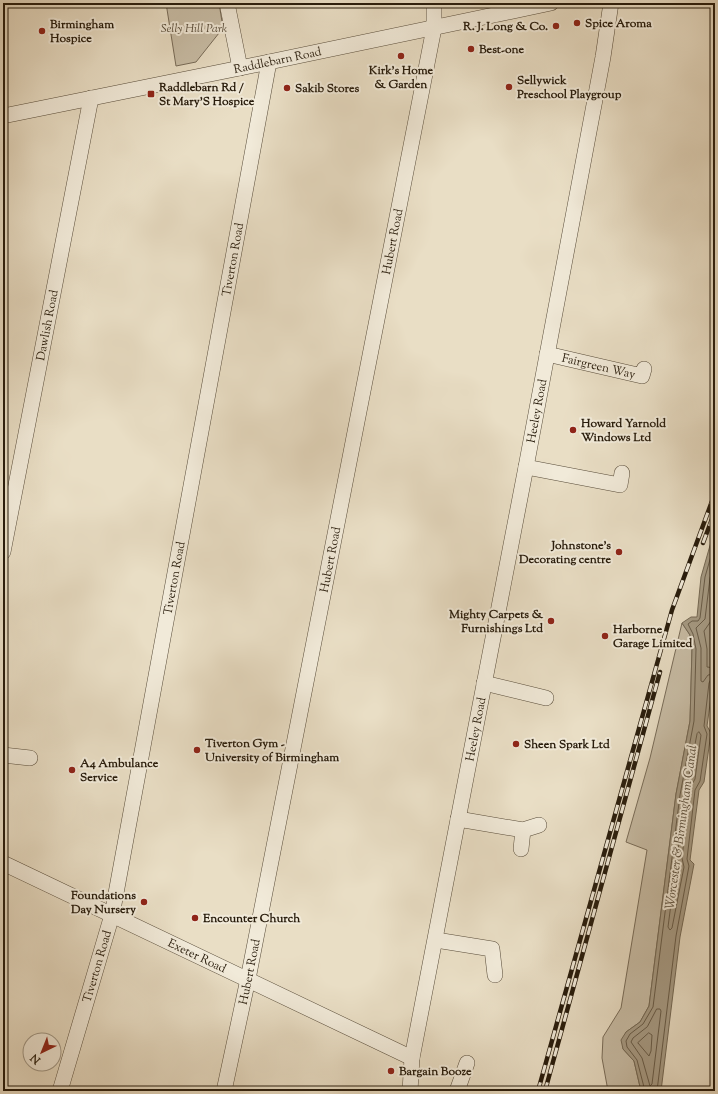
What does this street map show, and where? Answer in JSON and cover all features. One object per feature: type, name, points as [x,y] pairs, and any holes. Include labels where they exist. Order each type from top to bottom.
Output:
[{"type":"street","points":[[227,3],[240,68]]},
{"type":"street","name":"Hubert Road","points":[[224,1091],[248,979],[434,28],[434,3]]},
{"type":"street","name":"Raddlebarn Road","points":[[3,116],[551,3]]},
{"type":"street","name":"Heeley Road","points":[[410,1091],[412,1058],[436,940],[526,467],[603,58],[611,3]]},
{"type":"street","name":"Tiverton Road","points":[[60,1091],[112,914],[269,62]]},
{"type":"street","name":"Dawlish Road","points":[[3,552],[91,98]]},
{"type":"street","name":"Fairgreen Way","points":[[547,354],[642,376],[644,369]]},
{"type":"street","points":[[526,467],[620,484],[622,473]]},
{"type":"street","points":[[484,683],[546,698]]},
{"type":"street","points":[[3,755],[30,758]]},
{"type":"street","points":[[458,819],[523,830],[539,825]]},
{"type":"street","points":[[521,849],[523,830]]},
{"type":"street","name":"Exeter Road","points":[[3,863],[412,1058]]},
{"type":"street","points":[[436,940],[492,949],[495,975]]},
{"type":"street","points":[[457,1091],[466,1063]]},
{"type":"green space","name":"Selly Hill Park","points":[[166,3],[219,3],[223,28],[196,62],[176,66]]},
{"type":"green space","points":[[682,623],[690,635],[692,649],[690,721],[676,794],[649,1006],[640,1022],[626,1032],[623,1049],[634,1061],[641,1091],[608,1091],[602,1058],[603,1037],[621,1008],[647,850],[626,842],[650,758]]},
{"type":"water","name":"Worcester & Birmingham Canal","points":[[715,528],[715,668],[707,726],[711,733],[704,782],[699,790],[690,860],[694,864],[680,937],[661,1091],[641,1091],[634,1061],[623,1049],[621,1040],[626,1032],[640,1022],[649,1006],[676,794],[690,721],[692,649],[690,635],[682,623],[691,617],[697,617],[701,577]]},
{"type":"railway","points":[[538,1091],[672,610],[715,493]]},
{"type":"railway","points":[[703,543],[715,511]]},
{"type":"railway","points":[[545,1091],[660,672]]},
{"type":"place","name":"Spice Aroma","points":[[577,23]]},
{"type":"place","name":"R. J. Long & Co.","points":[[556,26]]},
{"type":"place","name":"Birmingham Hospice","points":[[42,31]]},
{"type":"place","name":"Best-one","points":[[471,49]]},
{"type":"place","name":"Kirk's Home & Garden","points":[[401,56]]},
{"type":"place","name":"Sellywick Preschool Playgroup","points":[[509,87]]},
{"type":"place","name":"Sakib Stores","points":[[287,88]]},
{"type":"place","name":"Raddlebarn Rd / St Mary'S Hospice","points":[[151,94]]},
{"type":"place","name":"Howard Yarnold Windows Ltd","points":[[573,430]]},
{"type":"place","name":"Johnstone's Decorating centre","points":[[619,552]]},
{"type":"place","name":"Mighty Carpets & Furnishings Ltd","points":[[551,621]]},
{"type":"place","name":"Harborne Garage Limited","points":[[605,636]]},
{"type":"place","name":"Sheen Spark Ltd","points":[[516,744]]},
{"type":"place","name":"Tiverton Gym - University of Birmingham","points":[[197,750]]},
{"type":"place","name":"A4 Ambulance Service","points":[[72,770]]},
{"type":"place","name":"Foundations Day Nursery","points":[[144,902]]},
{"type":"place","name":"Encounter Church","points":[[195,918]]},
{"type":"place","name":"Bargain Booze","points":[[391,1071]]}]
